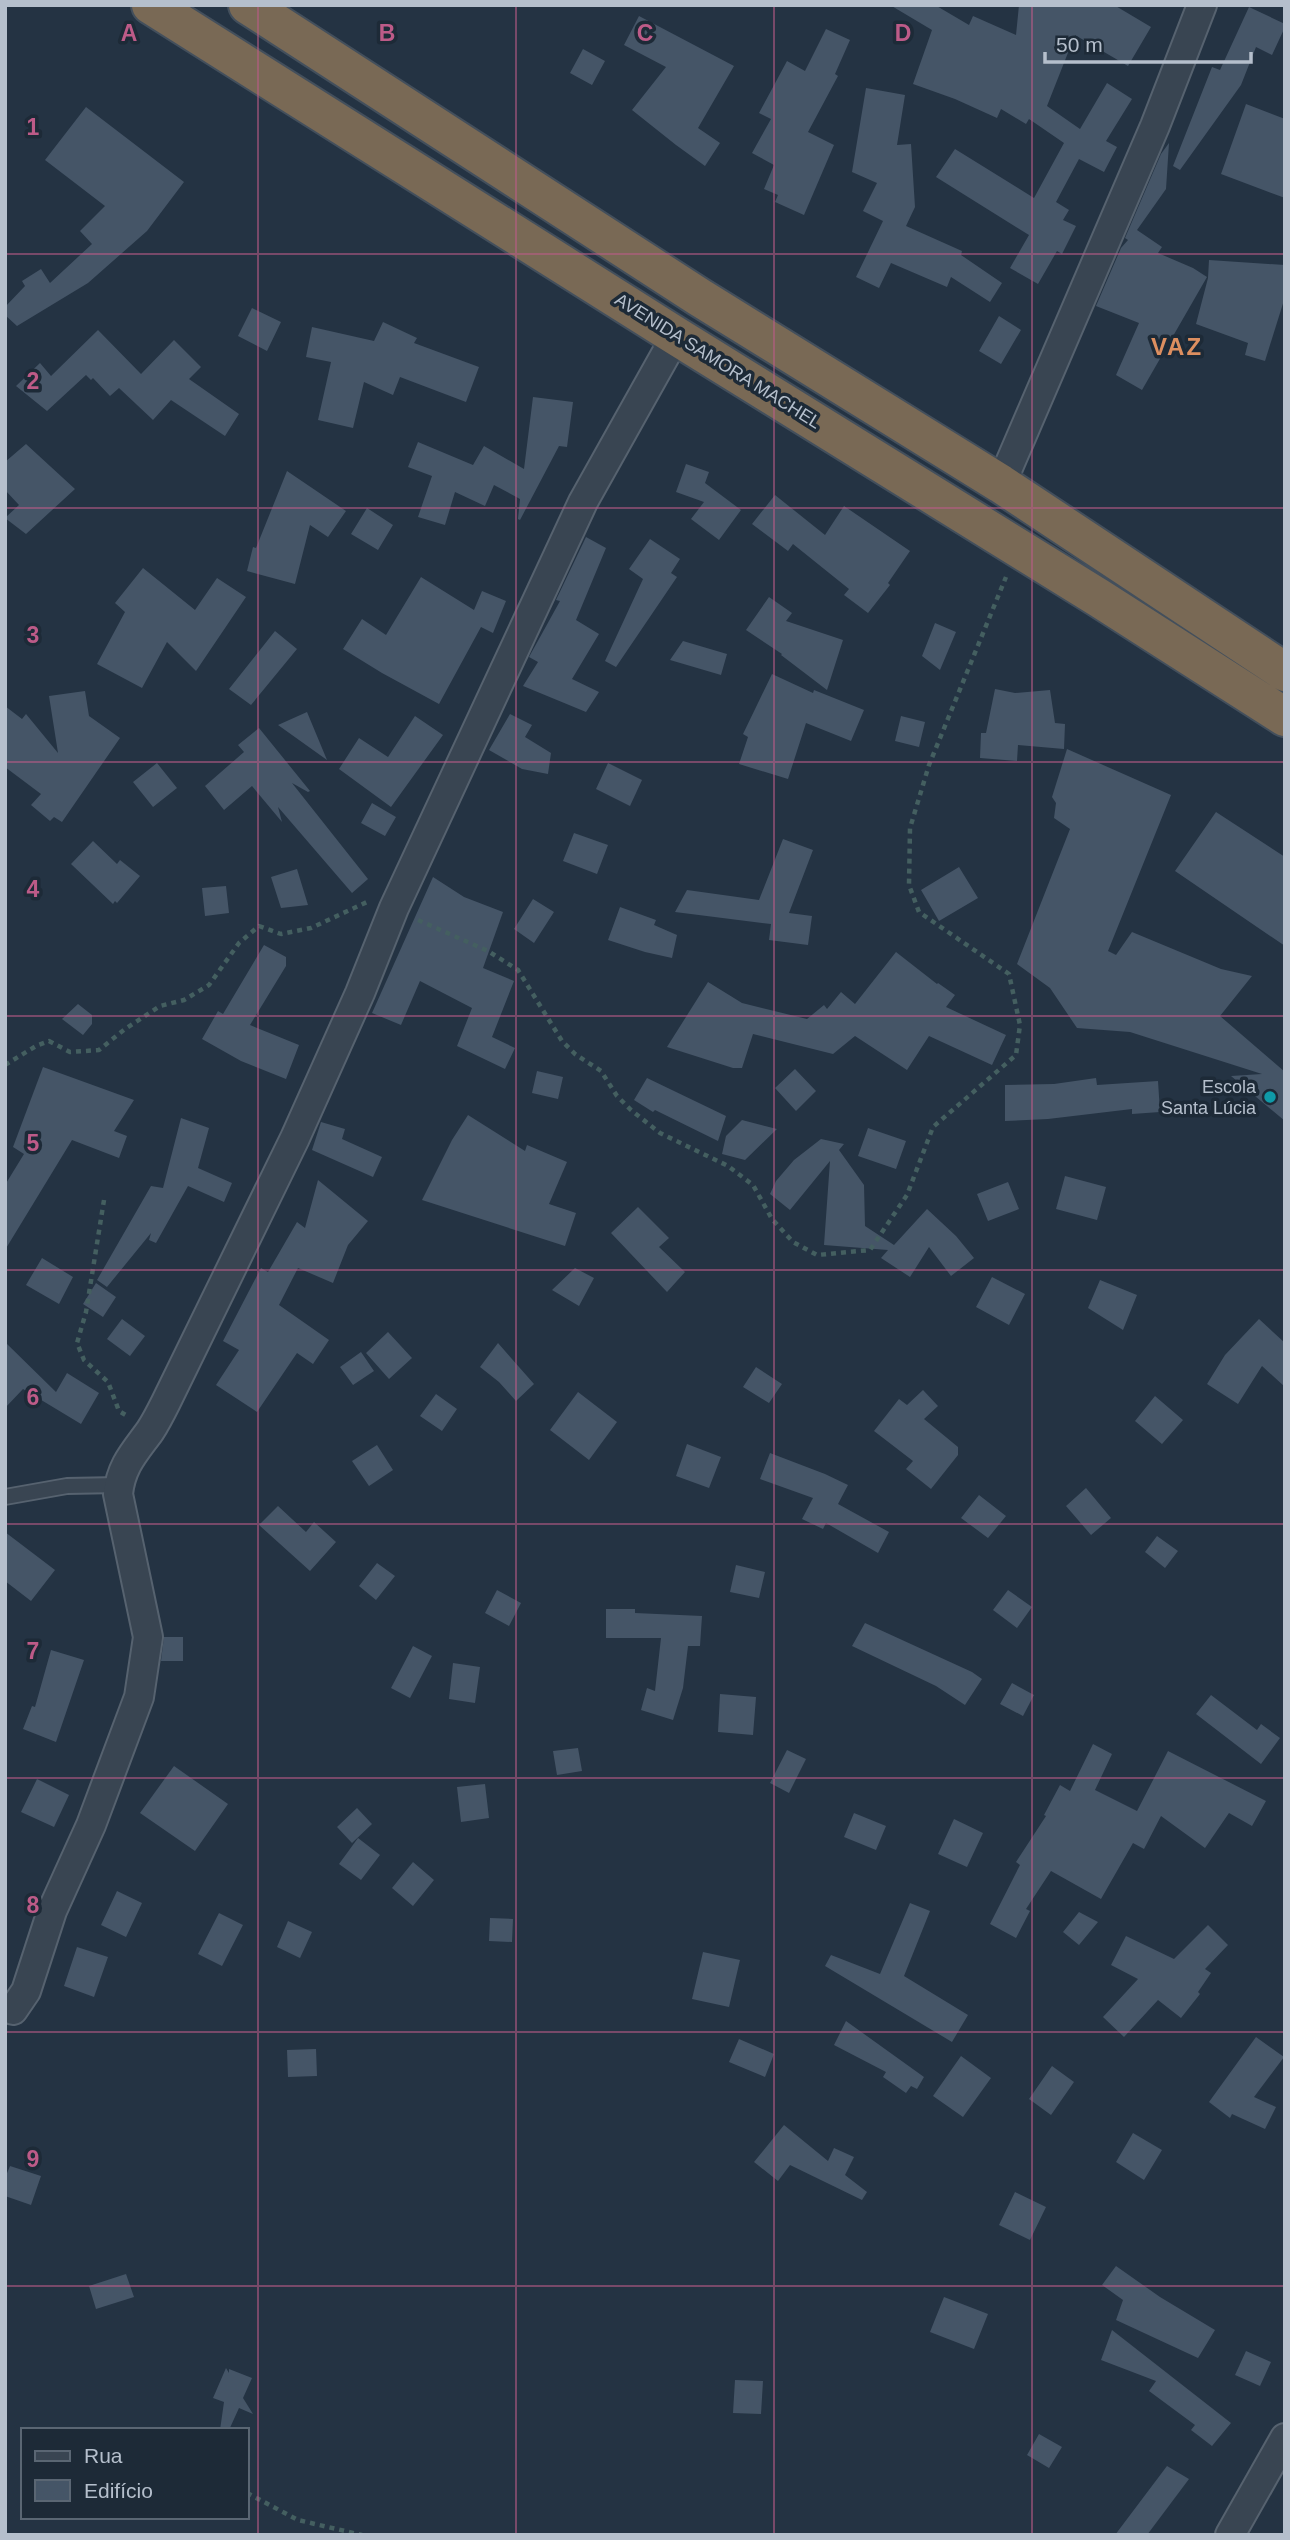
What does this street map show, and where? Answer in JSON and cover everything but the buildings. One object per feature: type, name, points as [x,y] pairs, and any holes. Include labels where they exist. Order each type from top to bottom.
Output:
[{"type":"highway","name":"AVENIDA SAMORA MACHEL","points":[[151,5],[1285,717]]},
{"type":"highway","points":[[248,5],[698,298],[1001,484],[1285,672]]},
{"type":"street","points":[[1001,484],[1155,126],[1202,5]]},
{"type":"street","points":[[9,2012],[26,1991],[52,1912],[90,1825],[139,1697],[148,1637],[118,1494],[125,1464],[166,1402],[295,1138],[360,993],[394,908],[583,502],[676,335]]},
{"type":"street","points":[[1230,2535],[1285,2438]]},
{"type":"lane","points":[[5,1497],[67,1486],[119,1485]]},
{"type":"path","points":[[5,1065],[48,1041],[70,1052],[99,1050],[160,1006],[184,1000],[209,985],[239,943],[259,926],[281,934],[311,928],[368,902],[394,908],[488,951],[518,970],[562,1041],[575,1054],[601,1071],[631,1110],[660,1133],[728,1166],[753,1185],[772,1219],[793,1242],[817,1255],[870,1250],[906,1195],[933,1127],[1016,1055],[1020,1025],[1009,974],[919,912],[909,885],[910,828],[929,765],[1018,548]]},
{"type":"path","points":[[103,1200],[86,1312],[77,1343],[84,1360],[108,1382],[119,1411],[150,1430]]},
{"type":"path","points":[[248,2494],[298,2520],[362,2535]]},
{"type":"place","name":"Escola Santa Lúcia","points":[[1270,1097]]},
{"type":"district","name":"VAZ","points":[[1177,346]]}]
